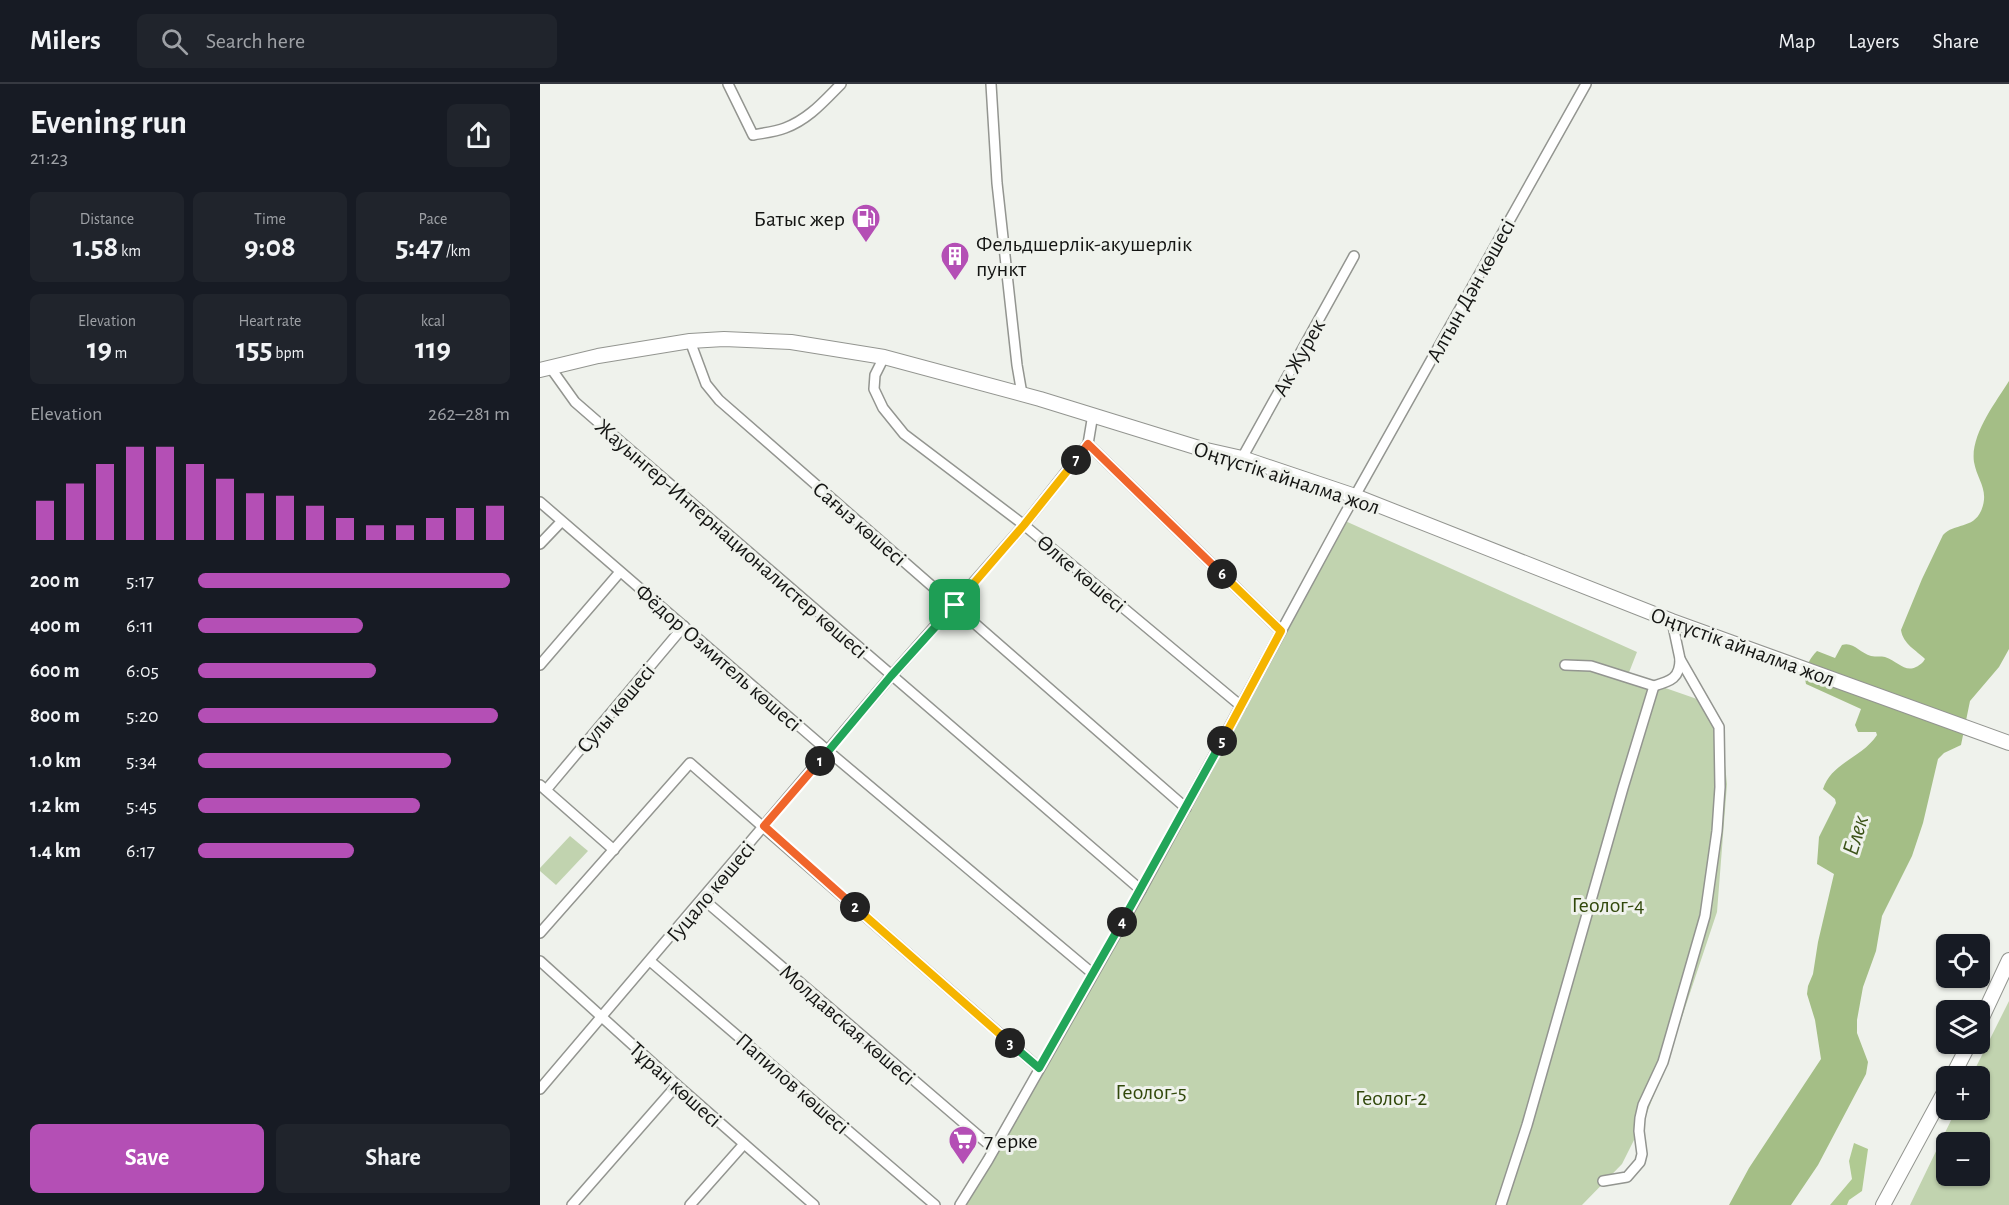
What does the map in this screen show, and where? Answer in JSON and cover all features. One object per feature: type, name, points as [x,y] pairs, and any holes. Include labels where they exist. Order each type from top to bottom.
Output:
[{"type":"highway","name":"Оңтүстік айналма жол","points":[[545,368],[597,356],[690,341],[724,339],[791,342],[884,357],[1093,414],[1202,449],[1242,458],[1355,496],[1672,621],[2009,743]]},
{"type":"highway","points":[[1990,1001],[2009,960]]},
{"type":"highway","points":[[1883,1205],[1936,1107]]},
{"type":"street","points":[[728,84],[753,135],[785,128],[801,120],[815,111],[841,84]]},
{"type":"street","points":[[991,84],[997,183],[1022,394]]},
{"type":"street","name":"Алтын Дән көшесі","points":[[960,1205],[1141,890],[1355,496],[1586,84]]},
{"type":"street","name":"Ак Журек","points":[[1242,458],[1354,256]]},
{"type":"street","name":"Сағыз көшесі","points":[[690,341],[706,384],[719,400],[1186,808]]},
{"type":"street","name":"Өлке көшесі","points":[[884,357],[875,375],[874,389],[892,422],[904,434],[1024,525],[1240,706]]},
{"type":"street","name":"Жауынгер-Интернационалистер көшесі","points":[[545,368],[575,402],[1141,890]]},
{"type":"street","points":[[1093,414],[1088,444],[1281,631]]},
{"type":"street","name":"Гуцало көшесі","points":[[540,1089],[891,676],[1024,525],[1088,444]]},
{"type":"street","name":"Фёдор Озмитель көшесі","points":[[540,502],[828,751],[1092,973]]},
{"type":"street","points":[[540,544],[561,522]]},
{"type":"street","points":[[540,665],[620,572]]},
{"type":"street","points":[[1565,665],[1592,666],[1654,686],[1664,683],[1675,677],[1680,669],[1672,621]]},
{"type":"street","name":"Сулы көшесі","points":[[543,788],[684,626]]},
{"type":"street","points":[[1603,1181],[1627,1177],[1640,1162],[1642,1154],[1639,1131],[1643,1105],[1663,1062],[1707,904],[1717,831],[1720,787],[1719,727],[1680,659]]},
{"type":"street","points":[[1501,1205],[1527,1125],[1654,686]]},
{"type":"street","points":[[540,933],[690,763],[1039,1068]]},
{"type":"street","points":[[543,788],[614,850]]},
{"type":"street","name":"Молдавская көшесі","points":[[703,899],[994,1149]]},
{"type":"street","name":"Папилов көшесі","points":[[650,960],[935,1205]]},
{"type":"street","name":"Тұран көшесі","points":[[540,961],[814,1205]]},
{"type":"street","points":[[572,1205],[677,1085]]},
{"type":"street","points":[[690,1205],[744,1144]]},
{"type":"green space","points":[[1343,520],[1637,652],[1628,675],[1697,699],[1721,726],[1727,784],[1717,912],[1671,1050],[1645,1118],[1622,1164],[1582,1205],[962,1205]]},
{"type":"green space","points":[[570,836],[588,851],[556,885],[540,871],[540,868]]},
{"type":"green space","points":[[2009,1001],[2009,1205],[1910,1205],[1936,1151],[1936,1186],[1990,1186],[1990,1132],[1945,1132],[1951,1120],[1990,1120],[1990,1066],[1976,1066],[1982,1054],[1990,1054],[1990,1039]]},
{"type":"shaded area","points":[[1854,1143],[1868,1149],[1862,1191],[1849,1200],[1847,1205],[1830,1205],[1852,1179],[1849,1161]]},
{"type":"water","name":"Елек","points":[[2009,381],[2009,649],[1999,667],[1970,701],[1961,745],[1944,753],[1938,759],[1923,823],[1912,856],[1882,916],[1876,951],[1863,987],[1857,1020],[1857,1033],[1868,1062],[1866,1074],[1818,1165],[1791,1205],[1729,1205],[1749,1168],[1821,1059],[1815,1020],[1807,994],[1834,874],[1817,864],[1819,837],[1836,803],[1835,799],[1823,789],[1827,780],[1840,766],[1864,749],[1877,735],[1876,732],[1858,732],[1855,725],[1861,709],[1806,684],[1807,666],[1817,651],[1835,658],[1842,645],[1846,644],[1871,656],[1885,657],[1908,668],[1923,662],[1925,659],[1907,643],[1901,630],[1943,535],[1947,531],[1973,521],[1981,511],[1984,491],[1974,462],[1976,441],[1985,419]]},
{"type":"place","name":"Батыс жер","points":[[866,244]]},
{"type":"place","name":"Фельдшерлік-акушерлік пункт","points":[[955,282]]},
{"type":"place","name":"7 ерке","points":[[963,1166]]},
{"type":"route","points":[[1088,444],[1281,631],[1138,895],[1039,1068],[764,826],[891,676],[955,605],[1024,525],[1088,444]]},
{"type":"park label","name":"Геолог-4","points":[[1608,904]]},
{"type":"park label","name":"Геолог-5","points":[[1151,1091]]},
{"type":"park label","name":"Геолог-2","points":[[1391,1097]]}]
